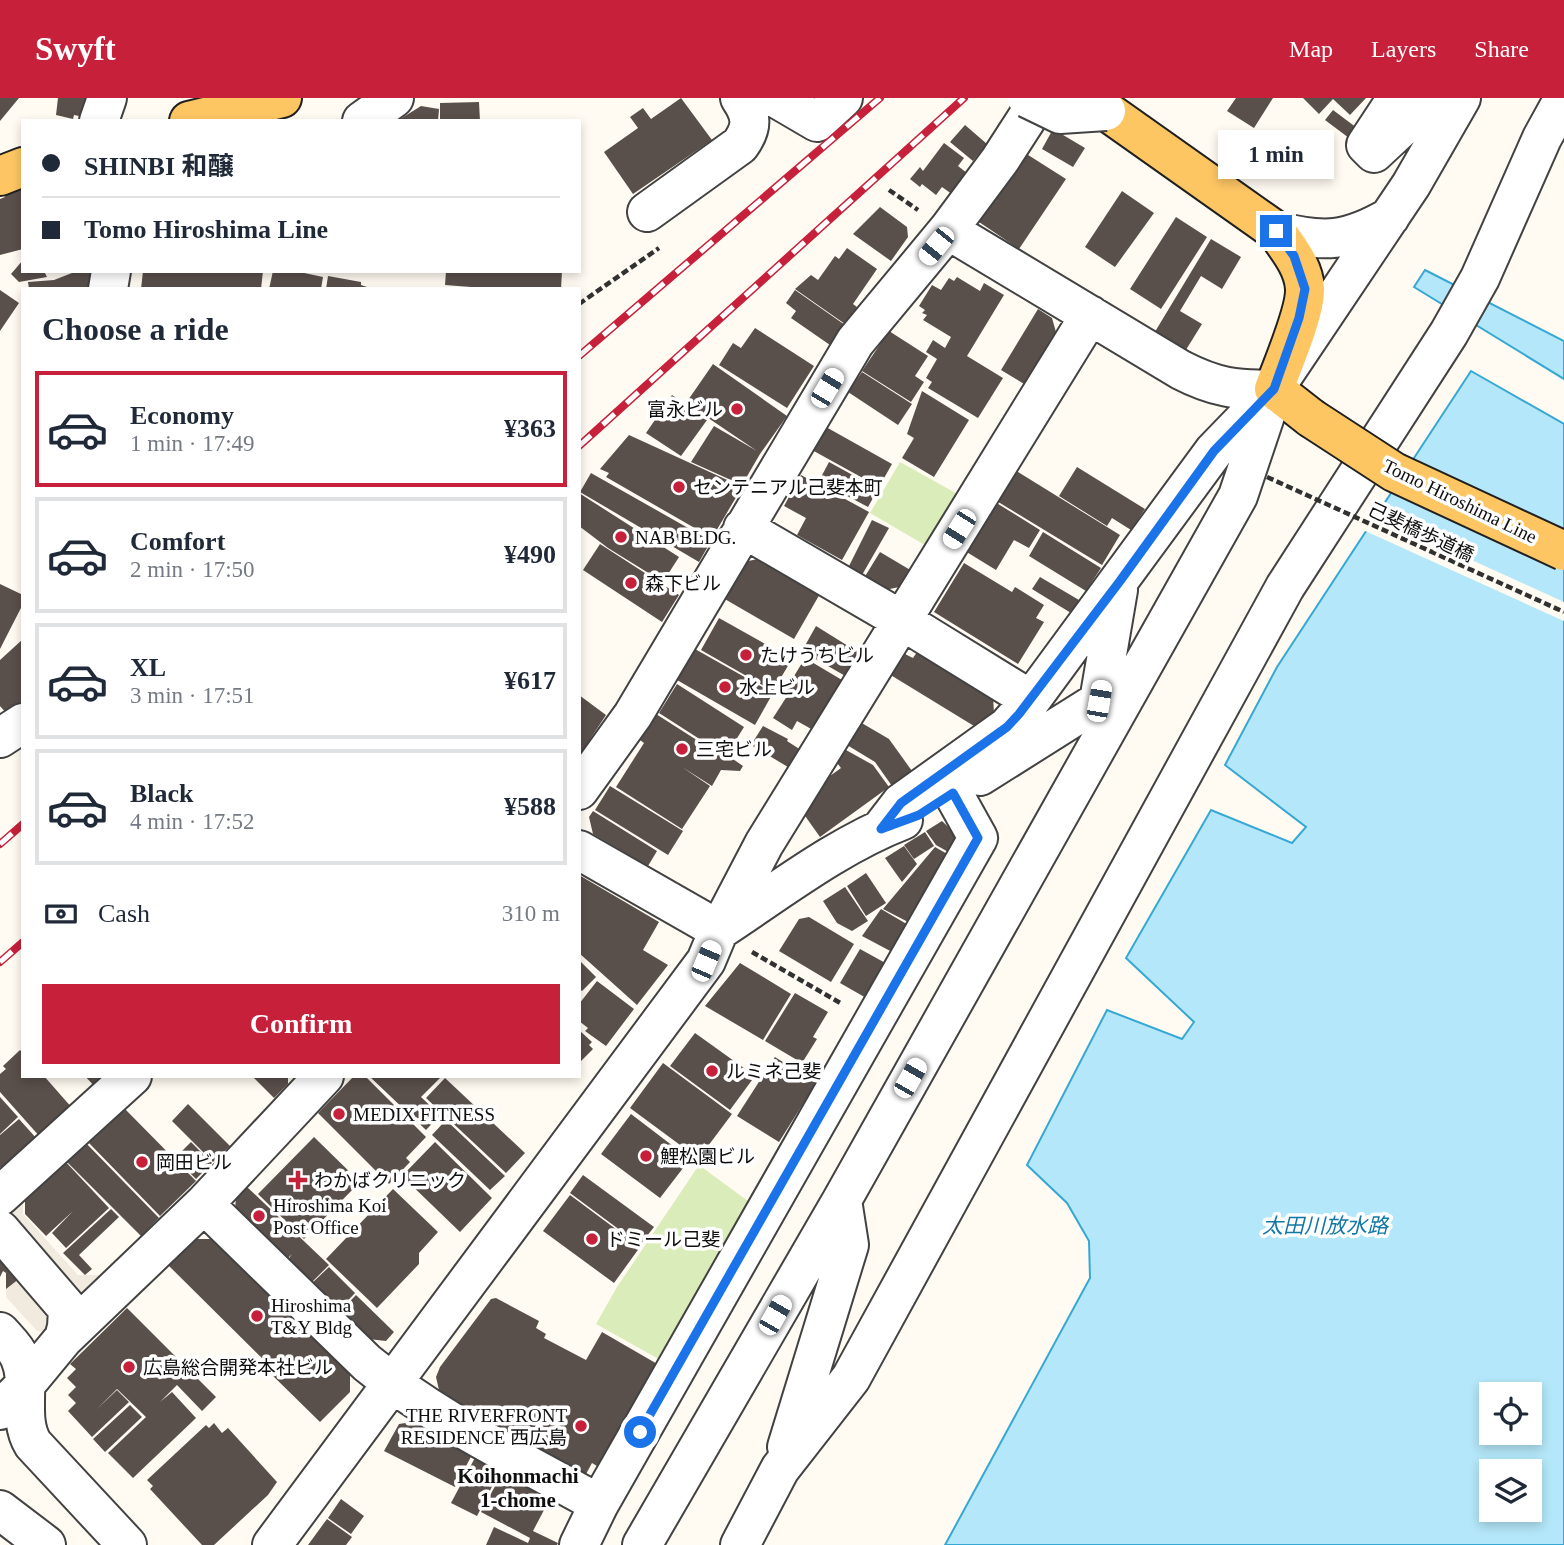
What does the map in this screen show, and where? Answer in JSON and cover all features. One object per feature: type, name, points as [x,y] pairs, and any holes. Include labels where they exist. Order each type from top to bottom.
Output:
[{"type":"main road","points":[[1097,105],[1276,231],[1294,256],[1305,289],[1299,318],[1274,389]]},
{"type":"main road","points":[[201,119],[276,107]]},
{"type":"main road","points":[[0,176],[21,168]]},
{"type":"main road","name":"Tomo Hiroshima Line","points":[[1274,389],[1311,418],[1394,472],[1564,551]]},
{"type":"street","points":[[100,119],[107,98]]},
{"type":"street","points":[[365,119],[394,98]]},
{"type":"street","points":[[647,212],[740,145],[748,134],[750,124],[748,110],[740,98]]},
{"type":"street","points":[[776,98],[817,122],[842,98]]},
{"type":"street","points":[[1027,98],[1060,114],[1097,105]]},
{"type":"street","points":[[581,787],[633,715],[855,342],[934,220],[1000,160],[1040,98]]},
{"type":"street","points":[[1397,98],[1366,145],[1374,153],[1433,98]]},
{"type":"street","points":[[881,829],[901,803],[1007,727],[1031,700],[1214,451],[1274,389],[1390,217],[1461,98]]},
{"type":"street","points":[[740,1545],[780,1469],[851,1378],[1285,587],[1449,333],[1480,278],[1542,138],[1564,98]]},
{"type":"street","points":[[1276,231],[1306,239],[1337,239],[1364,232],[1390,217]]},
{"type":"street","points":[[934,220],[1206,383],[1231,389],[1274,389]]},
{"type":"street","points":[[733,939],[764,844],[1090,315]]},
{"type":"street","points":[[642,1545],[842,1200],[1238,496],[1274,389]]},
{"type":"street","points":[[743,528],[903,621],[1031,700]]},
{"type":"street","points":[[1088,762],[1120,581]]},
{"type":"street","points":[[272,1545],[706,961],[807,872],[881,829],[919,815],[1099,701],[1149,652]]},
{"type":"street","points":[[0,738],[21,724]]},
{"type":"street","points":[[579,1545],[599,1504],[978,838],[953,793]]},
{"type":"street","points":[[581,851],[733,939]]},
{"type":"street","points":[[5,1191],[130,1078]]},
{"type":"street","points":[[13,1397],[64,1338],[204,1204],[320,1078]]},
{"type":"street","points":[[780,1469],[849,1245],[842,1200]]},
{"type":"street","points":[[204,1204],[367,1363],[392,1384],[424,1405],[599,1504]]},
{"type":"street","points":[[0,1230],[68,1309],[64,1338]]},
{"type":"street","points":[[0,1332],[22,1361],[13,1397],[33,1444],[127,1545]]},
{"type":"street","points":[[1,1508],[46,1545]]},
{"type":"path","points":[[890,190],[934,220]]},
{"type":"path","name":"己斐橋歩道橋","points":[[1267,477],[1564,612]]},
{"type":"path","points":[[733,939],[873,1023]]},
{"type":"green space","points":[[900,462],[961,496],[930,548],[870,513]]},
{"type":"green space","points":[[699,1165],[752,1204],[664,1362],[596,1324],[617,1287]]},
{"type":"shaded area","points":[[2,1173],[23,1194],[23,1214],[78,1275],[100,1275],[44,1332],[37,1331],[6,1297],[6,1273],[0,1269]]},
{"type":"water","points":[[1425,270],[1564,341],[1564,379],[1414,287]]},
{"type":"water","name":"太田川放水路","points":[[1471,371],[1564,424],[1564,1545],[945,1545],[1090,1278],[1089,1241],[1067,1203],[1027,1165],[1107,1010],[1182,1039],[1194,1022],[1126,958],[1211,810],[1292,843],[1306,827],[1225,765],[1277,667]]},
{"type":"pier","points":[[1373,515],[1564,602],[1564,621],[1363,530]]},
{"type":"building","points":[[0,98],[19,98],[0,121]]},
{"type":"building","points":[[58,98],[99,98],[84,117],[74,115],[73,119],[56,115]]},
{"type":"building","points":[[681,98],[712,140],[633,194],[604,152],[638,128],[630,117],[643,108],[651,119]]},
{"type":"building","points":[[1236,98],[1273,98],[1254,128],[1227,111]]},
{"type":"building","points":[[1303,98],[1366,98],[1350,115],[1333,99],[1319,114]]},
{"type":"building","points":[[479,102],[480,119],[440,119],[440,103]]},
{"type":"building","points":[[421,106],[439,109],[438,119],[400,119]]},
{"type":"building","points":[[1333,110],[1357,128],[1349,138],[1325,120]]},
{"type":"building","points":[[965,125],[987,144],[973,161],[950,142]]},
{"type":"building","points":[[1053,129],[1085,148],[1073,167],[1042,149]]},
{"type":"building","points":[[944,143],[964,158],[958,166],[972,177],[956,197],[942,187],[936,195],[910,179],[920,167],[923,171]]},
{"type":"building","points":[[1025,153],[1066,179],[1019,249],[979,222]]},
{"type":"building","points":[[21,187],[21,250],[0,255],[0,199],[5,197],[3,193]]},
{"type":"building","points":[[1122,191],[1154,213],[1115,267],[1085,247]]},
{"type":"building","points":[[880,207],[907,227],[908,237],[891,261],[853,234]]},
{"type":"building","points":[[1176,217],[1207,237],[1161,309],[1130,289]]},
{"type":"building","points":[[1211,239],[1241,257],[1222,289],[1201,276],[1180,311],[1202,324],[1184,353],[1153,335]]},
{"type":"building","points":[[847,248],[877,269],[853,304],[857,307],[845,324],[795,289],[811,275],[818,280],[835,256],[839,259]]},
{"type":"building","points":[[21,262],[21,273],[45,273],[47,277],[19,282],[11,274]]},
{"type":"building","points":[[72,273],[100,273],[99,287],[29,287],[28,282],[54,280]]},
{"type":"building","points":[[143,273],[263,273],[261,287],[141,287]]},
{"type":"building","points":[[273,273],[304,273],[323,277],[321,287],[269,287]]},
{"type":"building","points":[[446,273],[562,273],[561,287],[445,285]]},
{"type":"building","points":[[328,276],[361,282],[361,285],[367,287],[326,287]]},
{"type":"building","points":[[957,277],[980,291],[984,283],[1004,295],[967,356],[1003,378],[978,418],[928,388],[932,382],[926,378],[937,359],[926,352],[933,340],[945,348],[951,337],[923,320],[927,315],[922,313],[925,310],[919,306],[932,285],[941,290],[949,278],[954,281]]},
{"type":"building","points":[[0,290],[19,303],[0,331]]},
{"type":"building","points":[[795,290],[845,325],[830,345],[791,318],[796,311],[786,303]]},
{"type":"building","points":[[1038,309],[1052,318],[1058,339],[1029,387],[1001,370]]},
{"type":"building","points":[[755,328],[814,366],[787,408],[719,365],[733,343],[741,348]]},
{"type":"building","points":[[889,331],[928,356],[915,376],[924,382],[911,402],[862,371]]},
{"type":"building","name":"富永ビル","points":[[713,364],[787,416],[742,485],[691,462],[714,426],[757,451],[686,403]]},
{"type":"building","points":[[862,372],[912,404],[898,425],[848,392]]},
{"type":"building","points":[[922,391],[969,420],[934,477],[902,458],[914,438],[907,434]]},
{"type":"building","points":[[672,395],[707,420],[681,456],[646,433]]},
{"type":"building","points":[[826,427],[892,464],[879,487],[812,450]]},
{"type":"building","name":"センテニアル己斐本町","points":[[629,435],[736,484],[732,491],[738,494],[712,538],[606,477],[609,473],[600,469]]},
{"type":"building","points":[[829,462],[878,489],[868,507],[819,481]]},
{"type":"building","points":[[1077,467],[1145,509],[1131,530],[1112,518],[1107,526],[1059,496]]},
{"type":"building","points":[[1013,469],[1120,535],[1102,565],[995,500]]},
{"type":"building","points":[[591,473],[711,541],[699,562],[581,490]]},
{"type":"building","points":[[801,475],[869,512],[842,560],[797,535],[806,518],[784,506]]},
{"type":"building","name":"NAB BLDG.","points":[[581,494],[679,557],[663,582],[608,548],[581,528]]},
{"type":"building","points":[[995,502],[1040,530],[1029,548],[1014,540],[996,570],[965,551]]},
{"type":"building","points":[[872,520],[889,528],[862,575],[848,568]]},
{"type":"building","points":[[1043,532],[1101,568],[1086,591],[1029,556]]},
{"type":"building","name":"森下ビル","points":[[600,544],[679,595],[662,622],[583,570]]},
{"type":"building","points":[[880,552],[912,571],[904,586],[885,590],[864,578]]},
{"type":"building","points":[[762,558],[821,592],[794,639],[723,598],[744,562]]},
{"type":"building","points":[[964,563],[1012,592],[1015,587],[1044,605],[1036,618],[1044,622],[1018,664],[934,612]]},
{"type":"building","points":[[1040,577],[1079,600],[1071,613],[1032,589]]},
{"type":"building","points":[[0,584],[21,594],[21,608],[0,649]]},
{"type":"building","name":"たけうちビル","points":[[719,618],[792,659],[773,691],[701,650]]},
{"type":"building","points":[[816,626],[861,654],[847,677],[802,651]]},
{"type":"building","points":[[21,641],[21,703],[8,715],[0,706],[0,660]]},
{"type":"building","name":"水上ビル","points":[[695,649],[773,693],[755,725],[677,680]]},
{"type":"building","points":[[919,649],[993,695],[994,714],[974,726],[889,674],[903,653],[913,658]]},
{"type":"building","points":[[805,658],[842,680],[813,730],[797,721],[792,730],[773,718],[789,693],[785,691]]},
{"type":"building","points":[[677,684],[744,727],[726,756],[659,713]]},
{"type":"building","points":[[581,696],[606,715],[581,753]]},
{"type":"building","points":[[656,714],[728,760],[730,757],[743,766],[740,771],[721,770],[712,786],[682,767],[710,786],[682,829],[616,787],[644,743],[640,740]]},
{"type":"building","points":[[860,722],[889,739],[912,771],[892,786],[875,762],[847,745]]},
{"type":"building","points":[[763,726],[788,739],[787,741],[804,752],[793,770],[751,745]]},
{"type":"building","points":[[846,750],[873,765],[889,787],[820,837],[803,813],[823,781],[841,768],[834,759]]},
{"type":"building","points":[[610,786],[683,831],[668,855],[595,810]]},
{"type":"building","points":[[593,811],[657,851],[648,866],[593,834],[589,817]]},
{"type":"building","points":[[942,821],[959,837],[950,853],[936,845],[926,831]]},
{"type":"building","points":[[925,832],[934,846],[914,859],[904,845]]},
{"type":"building","points":[[904,846],[917,864],[902,882],[885,858]]},
{"type":"building","points":[[935,847],[949,855],[910,923],[883,909]]},
{"type":"building","points":[[866,873],[886,903],[866,916],[847,886]]},
{"type":"building","points":[[581,876],[659,922],[643,950],[668,965],[637,1005],[581,955]]},
{"type":"building","points":[[845,887],[868,921],[852,931],[837,923],[823,901]]},
{"type":"building","points":[[881,909],[910,926],[894,953],[862,936]]},
{"type":"building","points":[[809,917],[854,944],[831,982],[779,951],[799,919]]},
{"type":"building","points":[[860,949],[889,965],[868,999],[840,983]]},
{"type":"building","points":[[581,962],[596,977],[581,990]]},
{"type":"building","points":[[740,963],[791,994],[763,1040],[705,1006]]},
{"type":"building","points":[[597,981],[634,1009],[606,1046],[585,1031],[588,1028],[581,1023],[581,1001]]},
{"type":"building","points":[[795,993],[828,1012],[813,1037],[817,1039],[802,1063],[765,1041]]},
{"type":"building","points":[[581,1032],[592,1042],[589,1045],[593,1049],[581,1061]]},
{"type":"building","name":"ルミネ己斐","points":[[695,1033],[755,1076],[730,1110],[670,1066]]},
{"type":"building","points":[[20,1050],[21,1078],[46,1078],[73,1109],[41,1138],[0,1092],[0,1074],[6,1069],[3,1066]]},
{"type":"building","points":[[775,1057],[816,1083],[779,1142],[737,1116]]},
{"type":"building","points":[[663,1063],[732,1114],[708,1146],[704,1143],[695,1156],[630,1108]]},
{"type":"building","points":[[87,1078],[105,1078],[95,1087]]},
{"type":"building","points":[[254,1078],[288,1078],[288,1084],[274,1098]]},
{"type":"building","points":[[352,1078],[367,1078],[426,1137],[406,1158],[410,1162],[389,1184],[318,1113]]},
{"type":"building","points":[[371,1078],[440,1078],[421,1097],[440,1115],[426,1130]]},
{"type":"building","points":[[445,1078],[525,1153],[506,1173],[426,1098]]},
{"type":"building","points":[[0,1097],[18,1117],[0,1134]]},
{"type":"building","points":[[188,1104],[230,1146],[213,1162],[172,1121]]},
{"type":"building","name":"岡田ビル","points":[[125,1109],[196,1181],[160,1216],[89,1143]]},
{"type":"building","name":"鯉松園ビル","points":[[631,1114],[690,1159],[660,1198],[601,1154]]},
{"type":"building","points":[[19,1119],[37,1139],[5,1167],[0,1167],[0,1135]]},
{"type":"building","points":[[446,1120],[505,1176],[490,1190],[432,1135]]},
{"type":"building","points":[[314,1137],[360,1182],[304,1239],[258,1194]]},
{"type":"building","points":[[83,1140],[159,1218],[141,1236],[64,1159]]},
{"type":"building","points":[[191,1142],[212,1163],[196,1179],[175,1158]]},
{"type":"building","points":[[435,1142],[492,1198],[460,1232],[402,1176]]},
{"type":"building","points":[[63,1159],[109,1208],[66,1248],[52,1233],[73,1211],[46,1236],[25,1214],[25,1193]]},
{"type":"building","points":[[583,1175],[654,1227],[640,1245],[570,1193]]},
{"type":"building","points":[[246,1186],[329,1265],[311,1283],[287,1261],[292,1254],[286,1260],[235,1212],[236,1195]]},
{"type":"building","points":[[393,1189],[438,1232],[419,1253],[419,1264],[377,1308],[326,1259]]},
{"type":"building","name":"ドミール己斐","points":[[570,1195],[640,1247],[614,1283],[543,1231]]},
{"type":"building","points":[[111,1209],[119,1217],[79,1255],[92,1269],[85,1275],[63,1253]]},
{"type":"building","name":"Hiroshima T&Y Bldg","points":[[194,1239],[216,1239],[350,1373],[350,1392],[320,1422],[268,1371],[272,1368],[168,1265]]},
{"type":"building","points":[[0,1248],[24,1275],[6,1289],[6,1273],[3,1271],[0,1277]]},
{"type":"building","points":[[329,1267],[355,1293],[338,1311],[311,1284]]},
{"type":"building","points":[[356,1295],[394,1332],[386,1341],[368,1339],[339,1313]]},
{"type":"building","name":"THE RIVERFRONT RESIDENCE 西広島","points":[[496,1298],[539,1321],[536,1328],[546,1334],[544,1338],[586,1360],[602,1332],[659,1365],[602,1469],[592,1463],[586,1474],[443,1395],[439,1390],[436,1377],[440,1367],[491,1299]]},
{"type":"building","name":"広島総合開発本社ビル","points":[[127,1308],[216,1397],[202,1411],[177,1385],[160,1402],[172,1392],[196,1418],[133,1478],[108,1453],[146,1417],[117,1389],[97,1409],[117,1390],[129,1402],[92,1437],[68,1411],[76,1403],[68,1395],[76,1387],[67,1378],[76,1369],[70,1364]]},
{"type":"building","points":[[130,1405],[142,1417],[105,1452],[93,1439]]},
{"type":"building","points":[[418,1421],[474,1451],[455,1487],[384,1451],[399,1424]]},
{"type":"building","points":[[214,1423],[222,1433],[228,1428],[277,1482],[268,1495],[214,1545],[202,1545],[150,1489],[153,1486],[147,1480],[206,1425],[209,1428]]},
{"type":"building","points":[[478,1452],[503,1465],[477,1516],[451,1503]]},
{"type":"building","points":[[506,1466],[554,1491],[533,1531],[558,1543],[557,1545],[486,1545],[494,1527],[528,1543],[530,1538],[481,1512]]},
{"type":"building","points":[[341,1499],[364,1516],[351,1534],[328,1518]]},
{"type":"building","points":[[327,1519],[352,1537],[346,1545],[308,1545]]},
{"type":"railway","points":[[581,354],[880,98]]},
{"type":"railway","points":[[581,444],[964,98]]},
{"type":"railway","points":[[0,844],[21,826]]},
{"type":"railway","points":[[0,962],[21,944]]},
{"type":"place","name":"富永ビル","points":[[737,409]]},
{"type":"place","name":"センテニアル己斐本町","points":[[679,487]]},
{"type":"place","name":"NAB BLDG.","points":[[621,537]]},
{"type":"place","name":"森下ビル","points":[[631,583]]},
{"type":"place","name":"たけうちビル","points":[[746,655]]},
{"type":"place","name":"水上ビル","points":[[725,687]]},
{"type":"place","name":"三宅ビル","points":[[682,749]]},
{"type":"place","name":"ルミネ己斐","points":[[712,1071]]},
{"type":"place","name":"MEDIX FITNESS","points":[[339,1114]]},
{"type":"place","name":"鯉松園ビル","points":[[646,1156]]},
{"type":"place","name":"岡田ビル","points":[[142,1162]]},
{"type":"place","name":"わかばクリニック","points":[[298,1180]]},
{"type":"place","name":"Hiroshima Koi Post Office","points":[[259,1216]]},
{"type":"place","name":"ドミール己斐","points":[[592,1239]]},
{"type":"place","name":"Hiroshima T&Y Bldg","points":[[257,1316]]},
{"type":"place","name":"広島総合開発本社ビル","points":[[129,1367]]},
{"type":"place","name":"THE RIVERFRONT RESIDENCE 西広島","points":[[581,1426]]},
{"type":"district","name":"Koihonmachi 1-chome","points":[[518,1488]]},
{"type":"route","points":[[640,1432],[978,838],[953,793],[919,815],[881,829],[901,803],[1007,727],[1019,714],[1214,451],[1274,389],[1299,318],[1305,289],[1294,256],[1276,231]]}]
